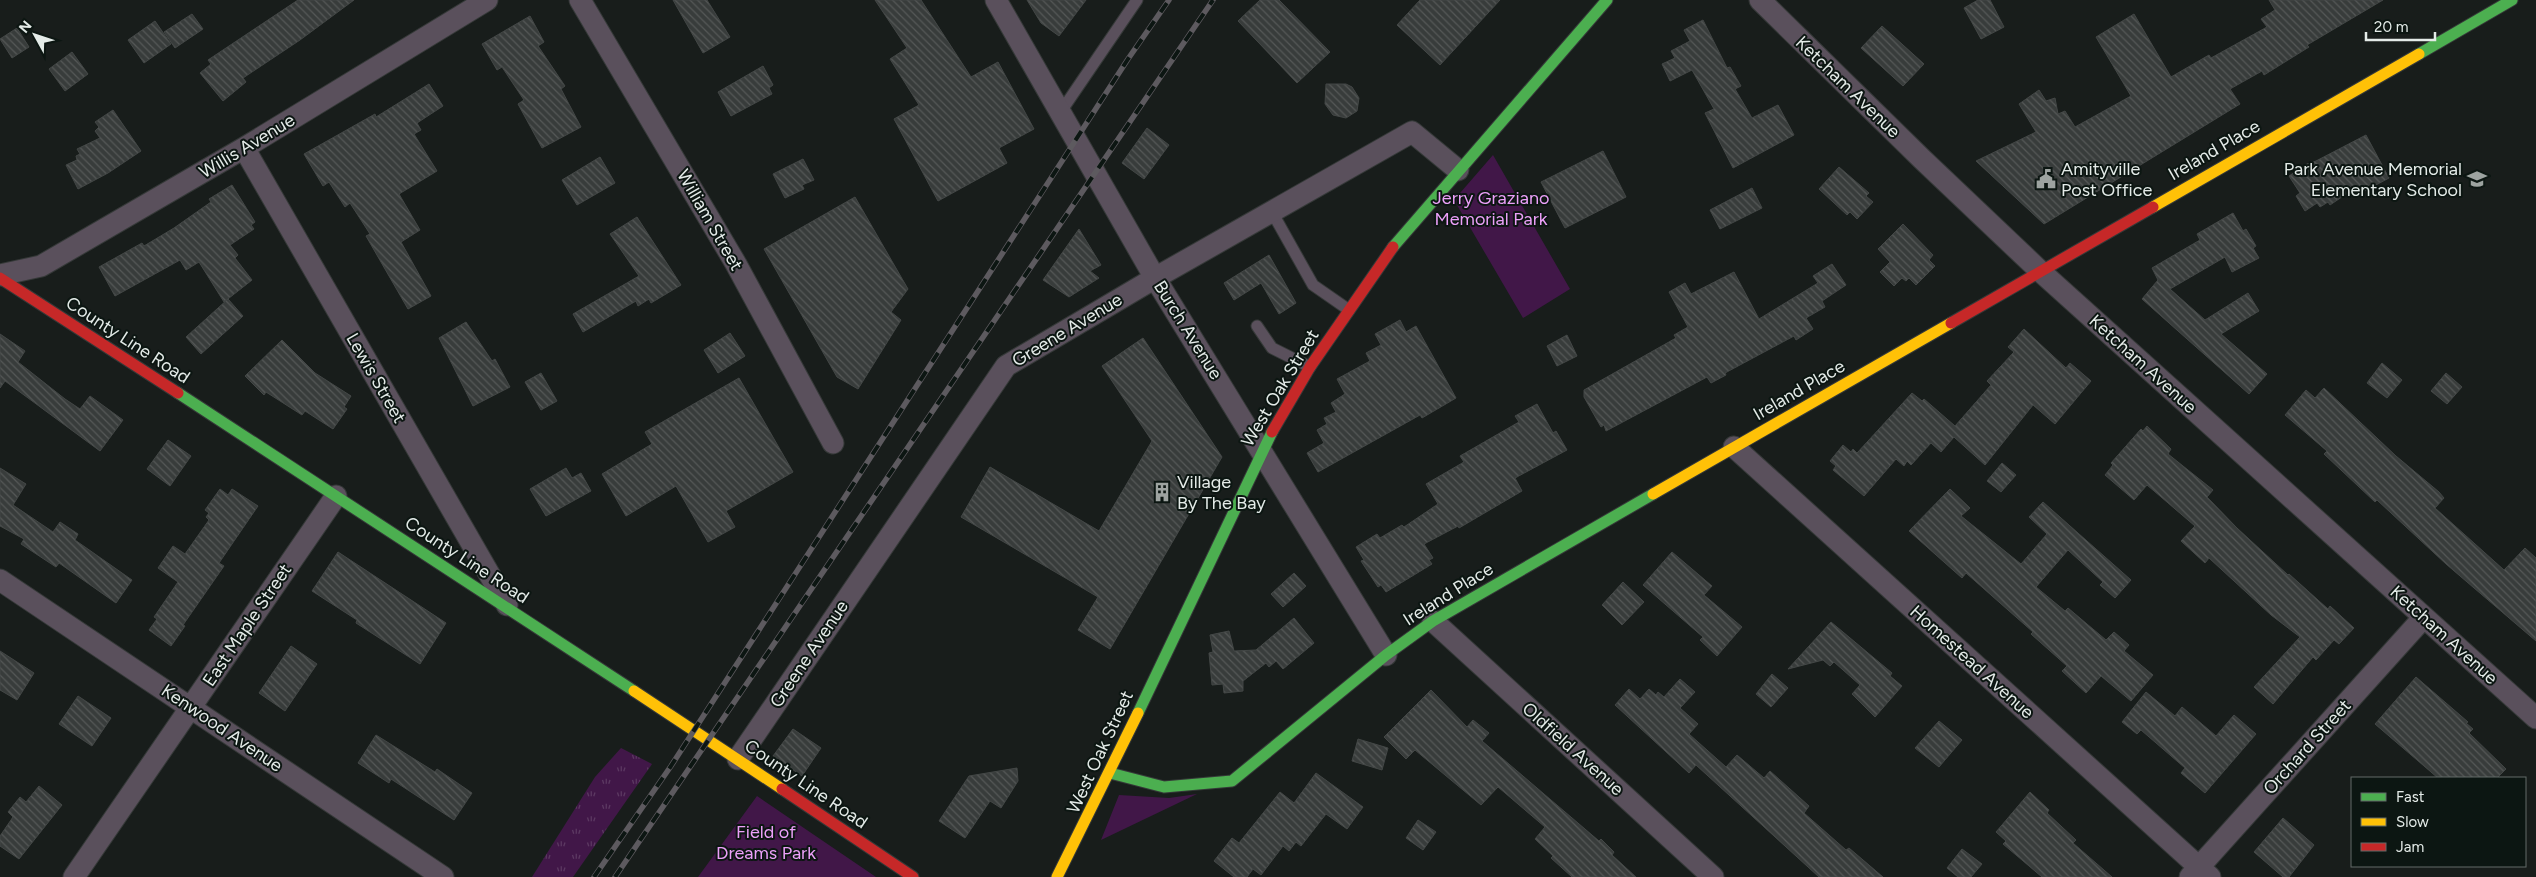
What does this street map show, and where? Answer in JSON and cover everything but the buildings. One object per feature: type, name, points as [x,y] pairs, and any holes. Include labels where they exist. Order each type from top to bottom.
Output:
[{"type":"main road","name":"West Oak Street","points":[[1057,877],[1110,773],[1262,450],[1310,367],[1396,242],[1607,0]]},
{"type":"main road","name":"Ireland Place","points":[[1110,773],[1164,787],[1232,781],[1386,655],[1433,621],[2512,0]]},
{"type":"main road","name":"County Line Road","points":[[0,277],[508,607],[913,877]]},
{"type":"street","name":"Willis Avenue","points":[[0,277],[41,266],[244,148],[487,0]]},
{"type":"street","name":"William Street","points":[[580,0],[736,264],[833,443]]},
{"type":"street","name":"Burch Avenue","points":[[996,0],[1155,278],[1386,655]]},
{"type":"street","name":"Ketcham Avenue","points":[[1760,0],[1922,159],[2040,271],[2536,718]]},
{"type":"street","name":"Greene Avenue","points":[[738,759],[1006,366],[1155,278],[1412,132],[1458,170]]},
{"type":"street","name":"Lewis Street","points":[[244,148],[508,607]]},
{"type":"street","name":"Homestead Avenue","points":[[1734,447],[2200,874]]},
{"type":"street","name":"East Maple Street","points":[[74,877],[336,496]]},
{"type":"street","name":"Kenwood Avenue","points":[[0,580],[444,877]]},
{"type":"street","name":"Orchard Street","points":[[2200,874],[2424,617]]},
{"type":"street","name":"Oldfield Avenue","points":[[1433,621],[1714,877]]},
{"type":"lane","points":[[1060,112],[1137,0]]},
{"type":"lane","points":[[1272,212],[1313,286],[1349,311]]},
{"type":"lane","points":[[1257,326],[1272,348],[1310,367]]},
{"type":"green space","name":"Jerry Graziano Memorial Park","points":[[1493,155],[1570,289],[1523,318],[1454,200]]},
{"type":"green space","points":[[621,748],[652,764],[573,877],[532,877],[595,777]]},
{"type":"green space","points":[[1197,794],[1101,840],[1119,795],[1169,798]]},
{"type":"green space","name":"Field of Dreams Park","points":[[757,796],[876,877],[698,877]]},
{"type":"railway","points":[[594,877],[671,766],[1128,59],[1169,0]]},
{"type":"railway","points":[[615,877],[1213,0]]},
{"type":"traffic: fast","points":[[1393,247],[1607,0]]},
{"type":"traffic: fast","points":[[2419,54],[2512,0]]},
{"type":"traffic: fast","points":[[178,393],[634,691]]},
{"type":"traffic: fast","points":[[1138,713],[1272,432]]},
{"type":"traffic: fast","points":[[1110,773],[1164,787],[1232,781],[1386,655],[1433,621],[1653,494]]},
{"type":"traffic: slow","points":[[2153,207],[2419,54]]},
{"type":"traffic: slow","points":[[1653,494],[1951,323]]},
{"type":"traffic: slow","points":[[634,691],[782,789]]},
{"type":"traffic: slow","points":[[1057,877],[1138,713]]},
{"type":"traffic: jam","points":[[1951,323],[2153,207]]},
{"type":"traffic: jam","points":[[1272,432],[1310,367],[1393,247]]},
{"type":"traffic: jam","points":[[0,278],[178,393]]},
{"type":"traffic: jam","points":[[782,789],[913,877]]},
{"type":"place","name":"Amityville Post Office","points":[[2046,179]]},
{"type":"place","name":"Park Avenue Memorial Elementary School","points":[[2477,179]]},
{"type":"place","name":"Village By The Bay","points":[[1162,492]]}]
